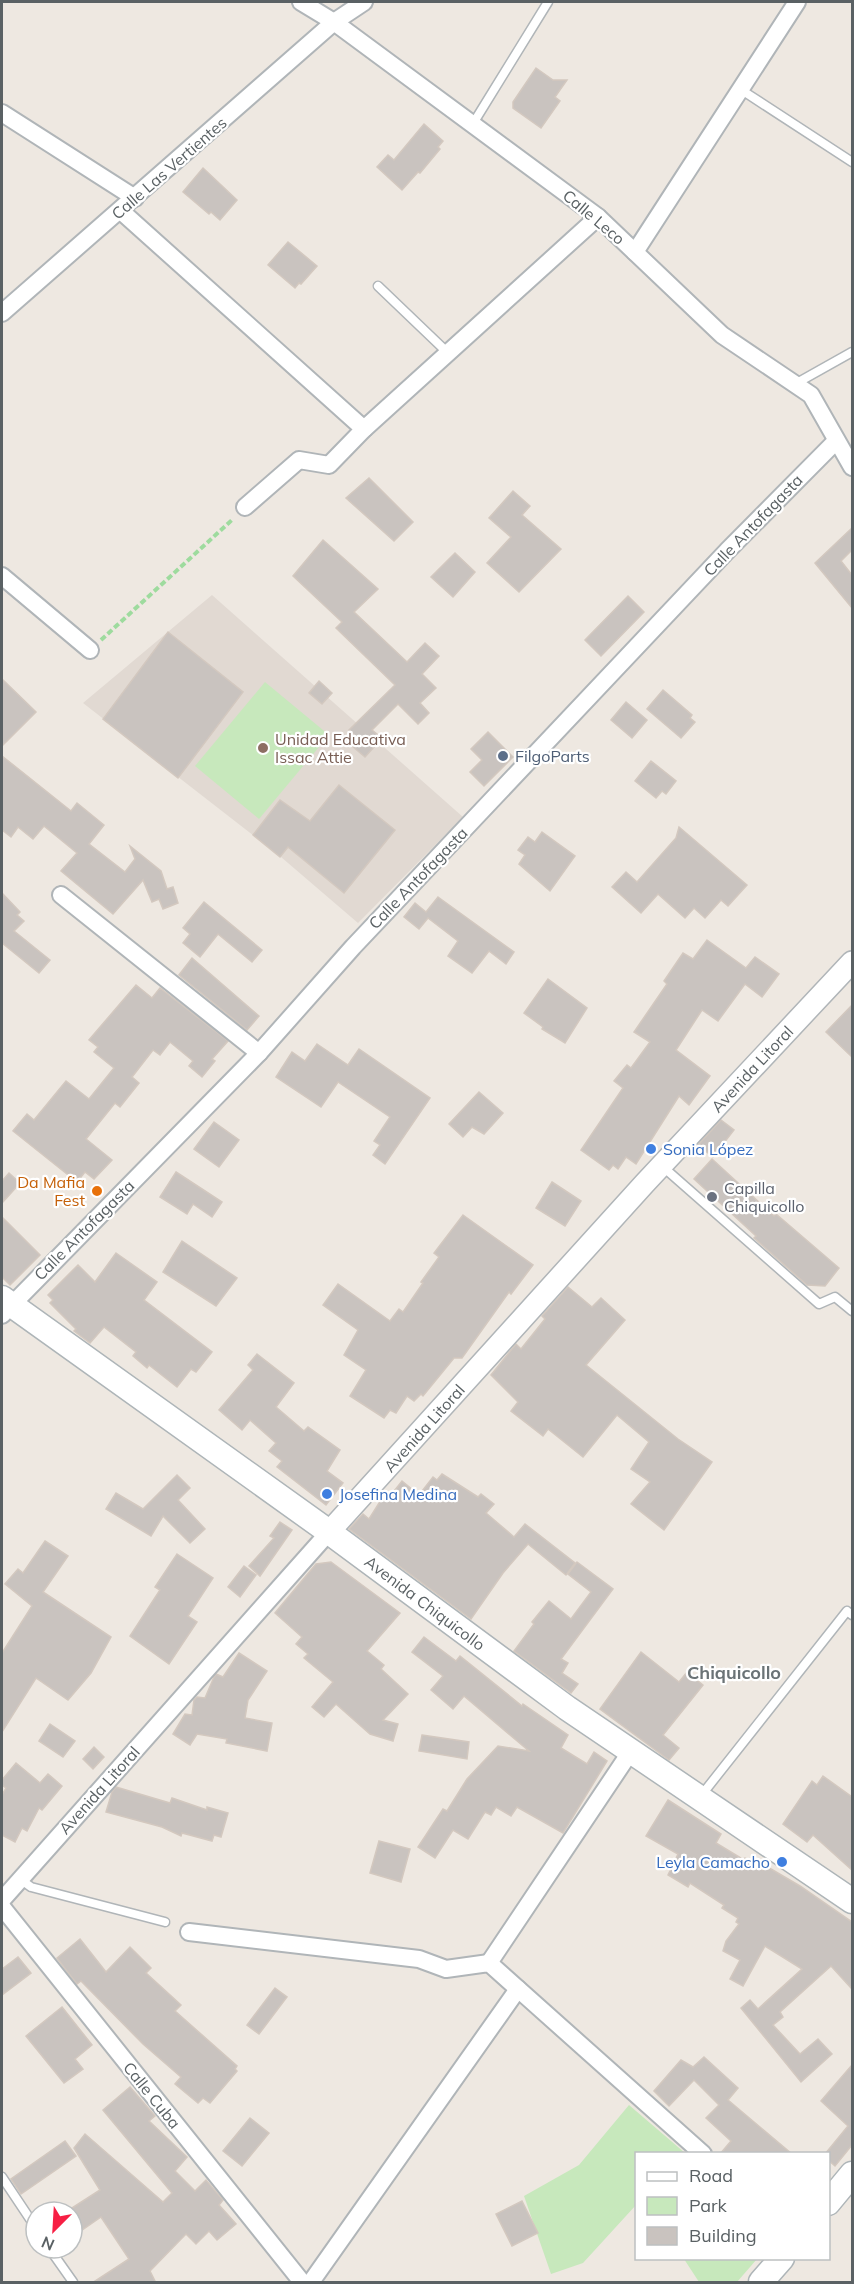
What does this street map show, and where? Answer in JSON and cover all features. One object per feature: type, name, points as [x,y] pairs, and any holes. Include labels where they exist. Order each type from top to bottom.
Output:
[{"type":"main road","name":"Avenida Chiquicollo","points":[[4,1307],[329,1532],[567,1708],[852,1901]]},
{"type":"main road","points":[[830,2201],[852,2174]]},
{"type":"main road","points":[[761,2283],[781,2260]]},
{"type":"street","name":"Calle Leco","points":[[301,2],[334,22],[474,122],[598,217],[722,335],[811,395],[852,467]]},
{"type":"street","name":"Calle Las Vertientes","points":[[2,314],[334,22],[364,2]]},
{"type":"street","points":[[635,252],[797,2]]},
{"type":"street","points":[[2,113],[135,198]]},
{"type":"street","points":[[121,211],[364,429]]},
{"type":"street","points":[[245,507],[299,460],[329,465],[364,429],[598,217]]},
{"type":"street","name":"Calle Antofagasta","points":[[4,1307],[259,1053],[353,947],[727,551],[836,441]]},
{"type":"street","points":[[2,576],[90,650]]},
{"type":"street","points":[[61,895],[259,1053]]},
{"type":"street","name":"Avenida Litoral","points":[[2,1900],[329,1532],[661,1166],[852,962]]},
{"type":"street","points":[[189,1932],[419,1959],[446,1969],[489,1963],[632,1751]]},
{"type":"street","name":"Calle Cuba","points":[[2,1907],[302,2283]]},
{"type":"street","points":[[489,1963],[701,2152]]},
{"type":"street","points":[[310,2283],[518,1989]]},
{"type":"lane","points":[[474,122],[548,2]]},
{"type":"lane","points":[[740,89],[852,162]]},
{"type":"lane","points":[[378,286],[448,353]]},
{"type":"lane","points":[[795,384],[852,352]]},
{"type":"lane","points":[[661,1166],[819,1304],[835,1297],[852,1311]]},
{"type":"lane","points":[[699,1797],[847,1611],[852,1615]]},
{"type":"lane","points":[[19,1879],[32,1887],[165,1922]]},
{"type":"lane","points":[[2,2177],[24,2210]]},
{"type":"lane","points":[[57,2260],[73,2283]]},
{"type":"path","points":[[90,650],[245,507]]},
{"type":"shaded area","name":"Unidad Educativa Issac Attie","points":[[212,595],[463,817],[358,923],[281,857],[83,703]]},
{"type":"green space","points":[[265,682],[329,735],[259,819],[195,766]]},
{"type":"green space","points":[[629,2105],[684,2152],[635,2152],[635,2206],[583,2263],[551,2274],[524,2196],[579,2165]]},
{"type":"green space","points":[[685,2260],[756,2260],[737,2282],[699,2282]]},
{"type":"building","points":[[536,68],[553,80],[567,80],[555,97],[560,101],[541,128],[513,108],[513,102]]},
{"type":"building","points":[[424,124],[443,141],[438,147],[440,149],[420,173],[418,172],[402,190],[377,167],[388,155],[394,160]]},
{"type":"building","points":[[203,168],[237,200],[220,220],[211,212],[209,214],[183,192]]},
{"type":"building","points":[[288,242],[317,266],[295,288],[268,265]]},
{"type":"building","points":[[369,478],[413,522],[394,541],[346,498]]},
{"type":"building","points":[[513,491],[530,506],[522,515],[561,549],[519,592],[487,563],[511,537],[489,518]]},
{"type":"building","points":[[852,528],[852,550],[841,561],[852,575],[852,608],[815,563]]},
{"type":"building","points":[[323,540],[378,589],[354,612],[407,662],[425,643],[439,656],[422,674],[436,688],[420,703],[429,713],[418,724],[398,704],[372,730],[382,738],[365,757],[352,746],[358,738],[349,730],[395,685],[336,628],[342,622],[293,576]]},
{"type":"building","points":[[455,553],[475,572],[453,597],[431,577]]},
{"type":"building","points":[[628,596],[644,612],[601,656],[585,640]]},
{"type":"building","points":[[168,632],[243,692],[178,778],[103,719]]},
{"type":"building","points":[[2,679],[36,712],[2,746]]},
{"type":"building","points":[[319,681],[332,693],[322,704],[309,693]]},
{"type":"building","points":[[663,690],[692,715],[690,718],[695,722],[681,738],[647,709]]},
{"type":"building","points":[[626,702],[647,720],[632,738],[611,720]]},
{"type":"building","points":[[488,732],[513,757],[484,786],[470,772],[482,760],[471,749]]},
{"type":"building","points":[[2,756],[71,811],[77,803],[104,825],[89,844],[125,872],[135,859],[130,846],[161,871],[167,889],[173,887],[178,903],[163,909],[159,899],[152,902],[143,880],[113,914],[61,871],[77,853],[44,826],[33,839],[18,827],[11,837],[2,830]]},
{"type":"building","points":[[651,761],[676,781],[666,794],[662,791],[656,798],[635,781]]},
{"type":"building","points":[[339,785],[395,830],[344,893],[288,847],[280,857],[253,835],[280,800],[310,821]]},
{"type":"building","points":[[679,827],[747,885],[728,906],[721,900],[705,918],[694,908],[685,918],[658,894],[641,913],[612,887],[626,872],[637,882],[676,838]]},
{"type":"building","points":[[542,832],[575,856],[550,891],[519,864],[525,855],[518,850],[528,837],[535,842]]},
{"type":"building","points":[[2,893],[20,912],[17,915],[24,921],[14,931],[50,960],[39,973],[2,943]]},
{"type":"building","points":[[438,897],[514,952],[506,964],[489,951],[472,973],[448,956],[458,941],[428,918],[419,929],[404,917],[415,903],[426,912]]},
{"type":"building","points":[[204,902],[262,950],[252,962],[218,934],[200,957],[183,943],[190,934],[183,928]]},
{"type":"building","points":[[707,940],[746,968],[755,957],[779,974],[762,997],[745,984],[718,1021],[702,1010],[676,1050],[710,1076],[689,1105],[679,1096],[636,1164],[626,1157],[618,1169],[613,1165],[609,1170],[581,1150],[623,1088],[614,1081],[627,1065],[631,1068],[650,1042],[634,1032],[667,984],[664,981],[683,953],[693,959]]},
{"type":"building","points":[[192,958],[259,1016],[247,1030],[179,975]]},
{"type":"building","points":[[548,979],[587,1008],[565,1043],[542,1029],[543,1027],[524,1013]]},
{"type":"building","points":[[136,985],[152,998],[160,988],[228,1041],[212,1059],[215,1061],[202,1077],[189,1066],[193,1061],[170,1042],[160,1055],[153,1050],[132,1077],[139,1083],[120,1107],[115,1103],[86,1139],[112,1160],[94,1179],[85,1172],[77,1182],[13,1131],[27,1114],[34,1120],[66,1081],[89,1099],[114,1068],[94,1052],[98,1047],[89,1040]]},
{"type":"building","points":[[852,1005],[852,1057],[826,1032]]},
{"type":"building","points":[[317,1044],[348,1065],[359,1049],[430,1098],[385,1164],[373,1155],[380,1145],[374,1141],[390,1117],[338,1082],[321,1107],[276,1077],[292,1052],[305,1061]]},
{"type":"building","points":[[479,1092],[503,1113],[484,1134],[472,1127],[463,1137],[449,1124]]},
{"type":"building","points":[[721,1120],[734,1130],[713,1157],[698,1145]]},
{"type":"building","points":[[214,1122],[239,1140],[219,1167],[194,1149]]},
{"type":"building","points":[[712,1159],[774,1216],[776,1214],[839,1268],[825,1286],[807,1285],[754,1238],[756,1236],[694,1179]]},
{"type":"building","points":[[176,1172],[222,1202],[212,1217],[193,1204],[187,1214],[160,1197]]},
{"type":"building","points":[[9,1173],[20,1183],[2,1203],[2,1181]]},
{"type":"building","points":[[552,1182],[581,1201],[565,1226],[536,1208]]},
{"type":"building","points":[[463,1215],[533,1265],[511,1294],[509,1292],[462,1358],[454,1358],[423,1396],[421,1394],[414,1401],[407,1396],[396,1413],[390,1410],[384,1418],[350,1396],[366,1370],[344,1355],[358,1330],[323,1305],[338,1284],[390,1321],[399,1309],[403,1312],[423,1283],[421,1282],[439,1257],[434,1253]]},
{"type":"building","points":[[2,1217],[40,1255],[10,1285],[2,1277]]},
{"type":"building","points":[[182,1241],[237,1278],[216,1306],[163,1272]]},
{"type":"building","points":[[116,1253],[157,1282],[144,1300],[212,1352],[196,1372],[191,1369],[177,1387],[149,1365],[147,1368],[133,1356],[136,1352],[104,1327],[90,1343],[74,1331],[76,1329],[50,1303],[53,1300],[48,1295],[78,1265],[95,1282]]},
{"type":"building","points":[[568,1287],[592,1307],[601,1298],[625,1320],[586,1365],[678,1439],[712,1462],[664,1530],[631,1504],[650,1482],[631,1469],[649,1442],[617,1415],[583,1457],[548,1429],[543,1436],[511,1411],[518,1402],[491,1375],[516,1344],[521,1349],[545,1319],[542,1316]]},
{"type":"building","points":[[257,1354],[294,1383],[276,1407],[304,1431],[308,1427],[340,1450],[327,1471],[343,1483],[326,1505],[277,1467],[282,1461],[269,1451],[276,1443],[250,1420],[242,1430],[219,1410],[253,1370],[248,1365]]},
{"type":"building","points":[[442,1474],[478,1497],[481,1494],[494,1504],[486,1513],[514,1537],[525,1524],[575,1563],[566,1575],[528,1544],[503,1573],[471,1619],[349,1529],[363,1514],[369,1519],[386,1492],[391,1495],[402,1481],[419,1495],[433,1477],[437,1480]]},
{"type":"building","points":[[177,1475],[190,1488],[178,1500],[205,1529],[190,1543],[163,1516],[151,1536],[106,1509],[116,1493],[143,1509]]},
{"type":"building","points":[[280,1522],[292,1530],[260,1576],[249,1566],[274,1538],[270,1536]]},
{"type":"building","points":[[45,1541],[68,1556],[43,1592],[111,1637],[91,1673],[68,1700],[36,1678],[2,1732],[2,1653],[32,1606],[5,1584],[18,1569],[23,1573]]},
{"type":"building","points":[[177,1554],[213,1578],[188,1616],[197,1622],[169,1664],[130,1636],[160,1590],[155,1587]]},
{"type":"building","points":[[331,1562],[400,1613],[367,1651],[384,1665],[381,1669],[408,1694],[383,1720],[398,1724],[393,1741],[370,1734],[336,1704],[324,1717],[312,1707],[333,1682],[304,1658],[308,1654],[296,1644],[302,1637],[275,1613],[316,1564]]},
{"type":"building","points":[[577,1562],[613,1589],[561,1659],[568,1663],[562,1673],[578,1684],[571,1693],[514,1651],[534,1624],[532,1622],[549,1601],[571,1619],[591,1592],[568,1574]]},
{"type":"building","points":[[244,1566],[256,1575],[240,1597],[228,1587]]},
{"type":"building","points":[[424,1637],[456,1661],[460,1656],[522,1706],[523,1704],[568,1735],[561,1748],[587,1764],[594,1752],[607,1761],[563,1833],[517,1807],[511,1816],[496,1807],[491,1815],[485,1812],[468,1839],[453,1830],[435,1858],[418,1847],[443,1809],[447,1811],[467,1779],[498,1746],[529,1751],[464,1696],[453,1709],[431,1690],[443,1676],[412,1652]]},
{"type":"building","points":[[641,1652],[679,1682],[687,1672],[703,1685],[663,1735],[679,1748],[669,1760],[600,1709]]},
{"type":"building","points":[[239,1653],[267,1671],[248,1700],[245,1718],[272,1723],[267,1751],[226,1743],[227,1739],[197,1734],[190,1745],[173,1734],[185,1714],[192,1715],[194,1700],[197,1697],[205,1698],[216,1674],[223,1677]]},
{"type":"building","points":[[50,1724],[75,1741],[63,1757],[39,1741]]},
{"type":"building","points":[[422,1735],[469,1742],[467,1759],[419,1751]]},
{"type":"building","points":[[94,1747],[104,1757],[93,1769],[83,1759]]},
{"type":"building","points":[[16,1763],[40,1783],[48,1774],[62,1786],[42,1810],[39,1808],[27,1831],[22,1828],[15,1842],[2,1835],[2,1795],[6,1788],[2,1785],[2,1780]]},
{"type":"building","points":[[823,1776],[852,1797],[852,1870],[813,1835],[807,1842],[783,1824],[812,1781],[817,1785]]},
{"type":"building","points":[[116,1787],[170,1803],[172,1798],[207,1810],[207,1807],[228,1813],[221,1837],[214,1835],[212,1841],[182,1833],[181,1836],[162,1827],[106,1812],[112,1792]]},
{"type":"building","points":[[668,1800],[721,1834],[716,1843],[763,1870],[766,1866],[852,1922],[852,1989],[831,1966],[780,2012],[783,2017],[773,2025],[800,2054],[818,2039],[832,2054],[801,2082],[741,2008],[750,2000],[758,2009],[802,1969],[765,1946],[743,1986],[730,1979],[740,1960],[723,1951],[726,1941],[739,1924],[736,1922],[738,1918],[722,1908],[724,1905],[690,1883],[688,1887],[668,1875],[678,1854],[646,1836]]},
{"type":"building","points":[[379,1841],[410,1849],[401,1882],[370,1873]]},
{"type":"building","points":[[80,1939],[106,1972],[130,1947],[151,1968],[146,1973],[181,2005],[175,2011],[237,2066],[235,2069],[237,2071],[210,2103],[203,2098],[198,2103],[175,2084],[181,2077],[143,2044],[81,1981],[77,1984],[57,1958]]},
{"type":"building","points":[[18,1957],[31,1973],[2,1995],[2,1969]]},
{"type":"building","points":[[275,1988],[287,1997],[259,2034],[247,2025]]},
{"type":"building","points":[[62,2007],[92,2045],[75,2059],[83,2069],[64,2083],[26,2036]]},
{"type":"building","points":[[704,2057],[738,2088],[728,2100],[790,2152],[722,2152],[731,2141],[706,2118],[719,2105],[694,2080],[669,2106],[654,2091],[681,2060],[693,2067]]},
{"type":"building","points":[[852,2065],[852,2145],[835,2166],[830,2162],[830,2152],[827,2152],[848,2126],[821,2101]]},
{"type":"building","points":[[130,2087],[155,2116],[149,2121],[187,2157],[175,2171],[195,2191],[206,2180],[223,2200],[219,2205],[236,2224],[217,2240],[209,2231],[196,2244],[186,2234],[150,2271],[156,2283],[92,2283],[129,2259],[101,2217],[84,2229],[84,2200],[100,2190],[74,2148],[85,2134],[163,2202],[172,2193],[103,2110]]},
{"type":"building","points":[[250,2118],[269,2133],[242,2166],[223,2151]]},
{"type":"building","points":[[65,2141],[76,2156],[21,2194],[11,2179]]},
{"type":"building","points":[[522,2201],[538,2233],[512,2246],[496,2214]]},
{"type":"place","name":"Unidad Educativa Issac Attie","points":[[263,748]]},
{"type":"place","name":"FilgoParts","points":[[503,756]]},
{"type":"place","name":"Sonia López","points":[[651,1149]]},
{"type":"place","name":"Da Mafia Fest","points":[[97,1191]]},
{"type":"place","name":"Capilla Chiquicollo","points":[[712,1197]]},
{"type":"place","name":"Josefina Medina","points":[[327,1494]]},
{"type":"place","name":"Leyla Camacho","points":[[782,1862]]},
{"type":"district","name":"Chiquicollo","points":[[734,1673]]}]
